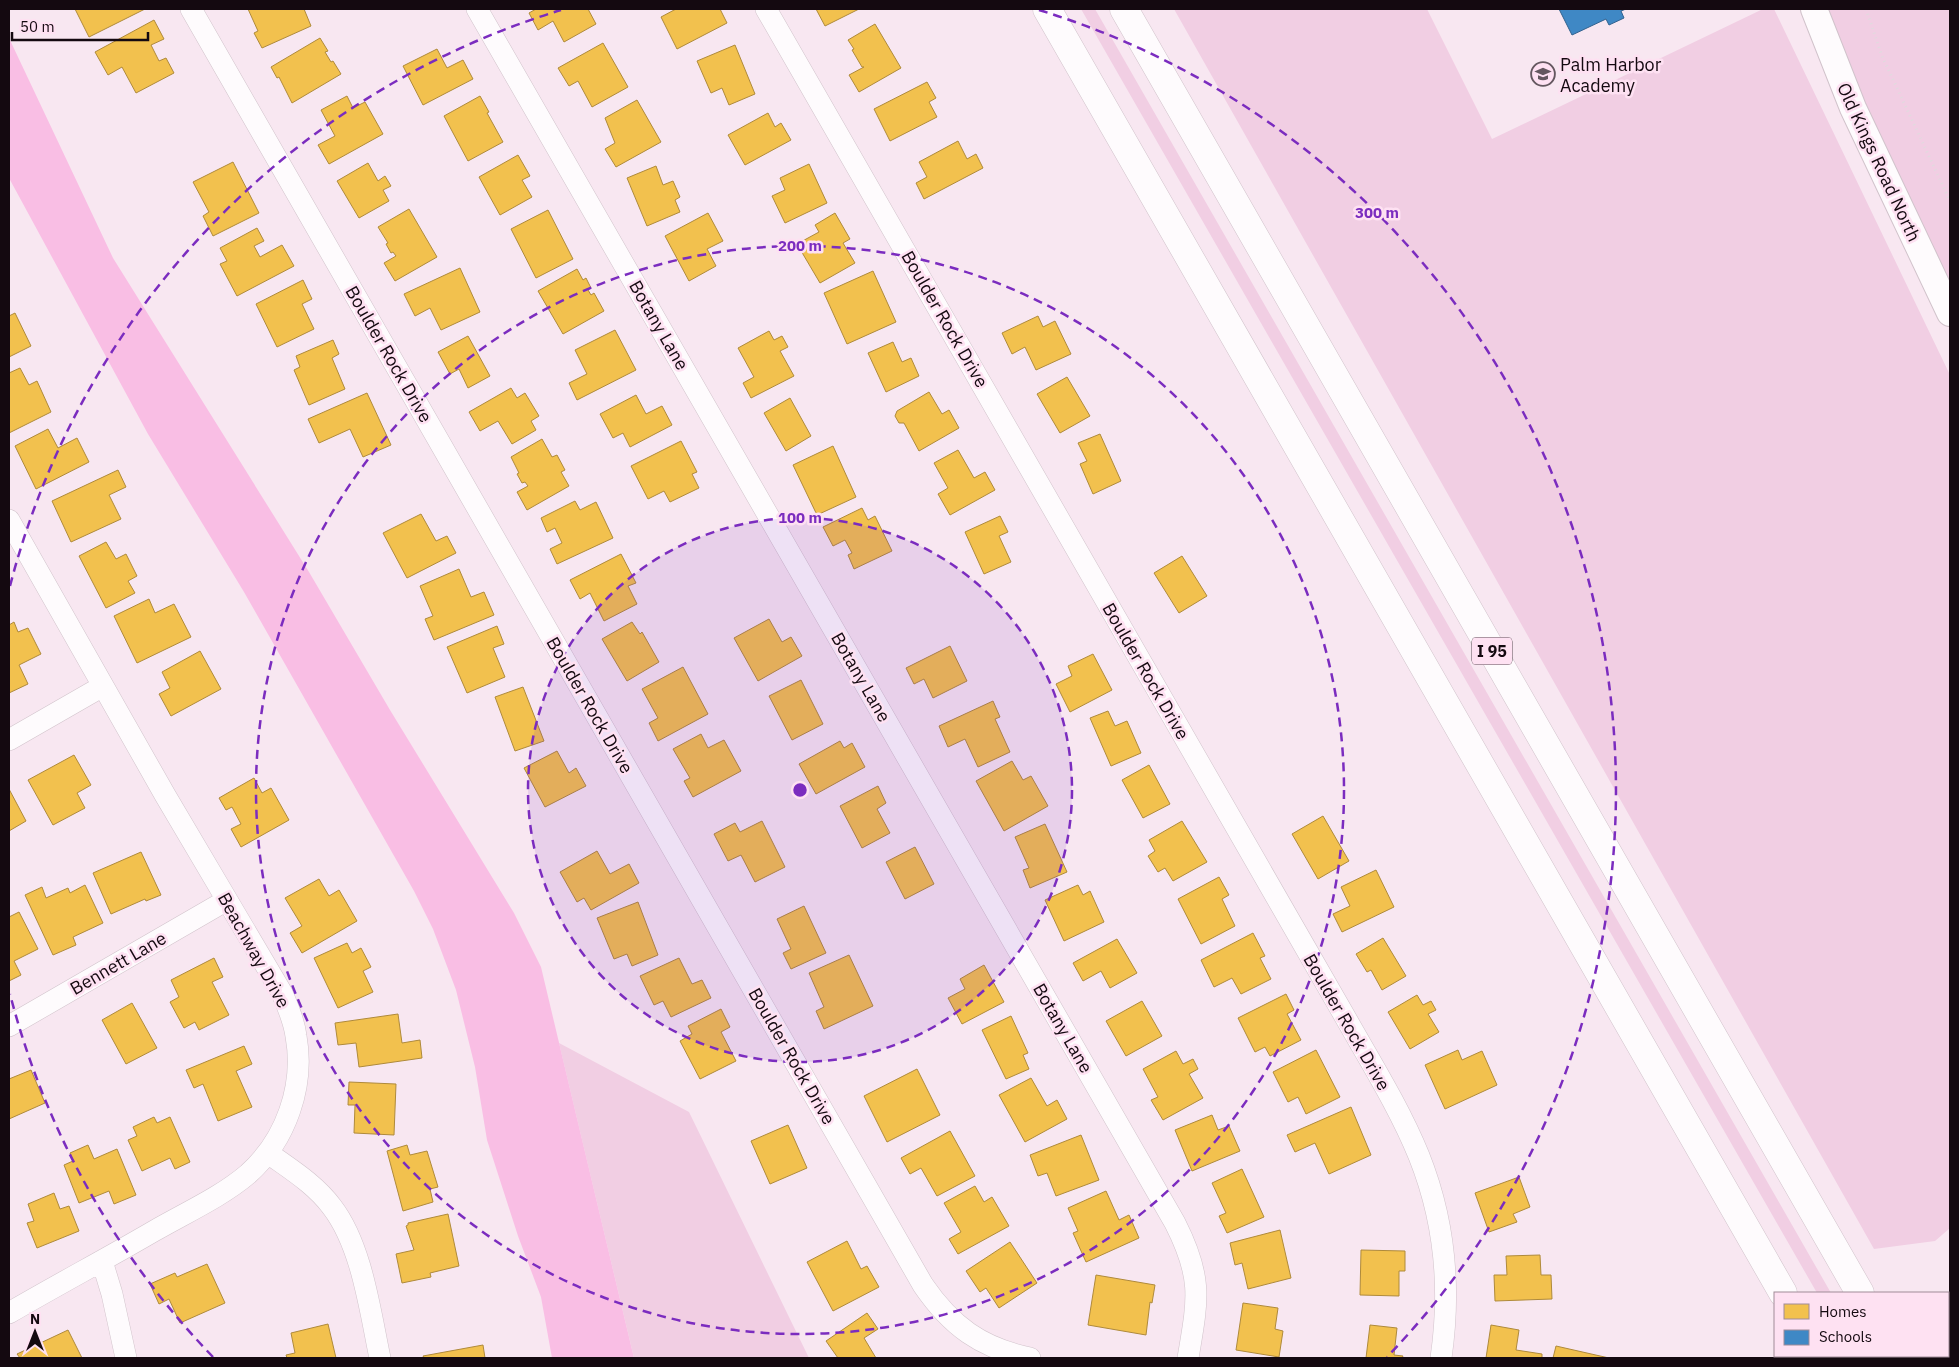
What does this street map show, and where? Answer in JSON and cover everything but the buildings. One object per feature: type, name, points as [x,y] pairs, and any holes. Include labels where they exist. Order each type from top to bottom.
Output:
[{"type":"highway","points":[[1047,9],[1782,1292]]},
{"type":"highway","name":"I 95","points":[[1124,9],[1859,1292]]},
{"type":"street","name":"Boulder Rock Drive","points":[[191,9],[923,1285],[946,1316],[970,1334],[996,1348],[1030,1358]]},
{"type":"street","name":"Botany Lane","points":[[477,9],[1175,1223],[1192,1260],[1196,1284],[1196,1312],[1188,1358]]},
{"type":"street","name":"Boulder Rock Drive","points":[[766,9],[1339,1006],[1403,1122],[1425,1172],[1436,1212],[1444,1255],[1446,1313],[1441,1358]]},
{"type":"street","name":"Old Kings Road North","points":[[1814,9],[1852,108],[1950,313]]},
{"type":"street","name":"Beachway Drive","points":[[9,520],[103,686],[282,993],[290,1012],[296,1036],[298,1055],[294,1098],[282,1129],[268,1153],[247,1175],[220,1193],[9,1313]]},
{"type":"street","points":[[9,740],[103,686]]},
{"type":"street","name":"Bennett Lane","points":[[9,1026],[227,900]]},
{"type":"street","points":[[268,1153],[312,1186],[332,1206],[340,1219],[358,1264],[380,1358]]},
{"type":"street","points":[[102,1261],[112,1294],[126,1358]]},
{"type":"path","points":[[1866,9],[1882,56],[1950,201]]},
{"type":"shaded area","points":[[1081,9],[1095,9],[1830,1292],[1816,1292]]},
{"type":"shaded area","points":[[1174,9],[1427,9],[1492,139],[1763,9],[1774,9],[1950,375],[1950,1228],[1935,1241],[1874,1249]]},
{"type":"shaded area","points":[[1825,9],[1950,9],[1950,290],[1880,145]]},
{"type":"shaded area","points":[[9,38],[113,258],[309,572],[390,710],[514,913],[541,967],[634,1358],[552,1358],[541,1297],[518,1236],[487,1140],[475,1067],[456,990],[433,929],[414,891],[244,592],[148,434],[9,178]]},
{"type":"shaded area","points":[[559,1043],[689,1112],[809,1358],[634,1358]]},
{"type":"place","name":"Palm Harbor Academy","points":[[1543,74]]}]
